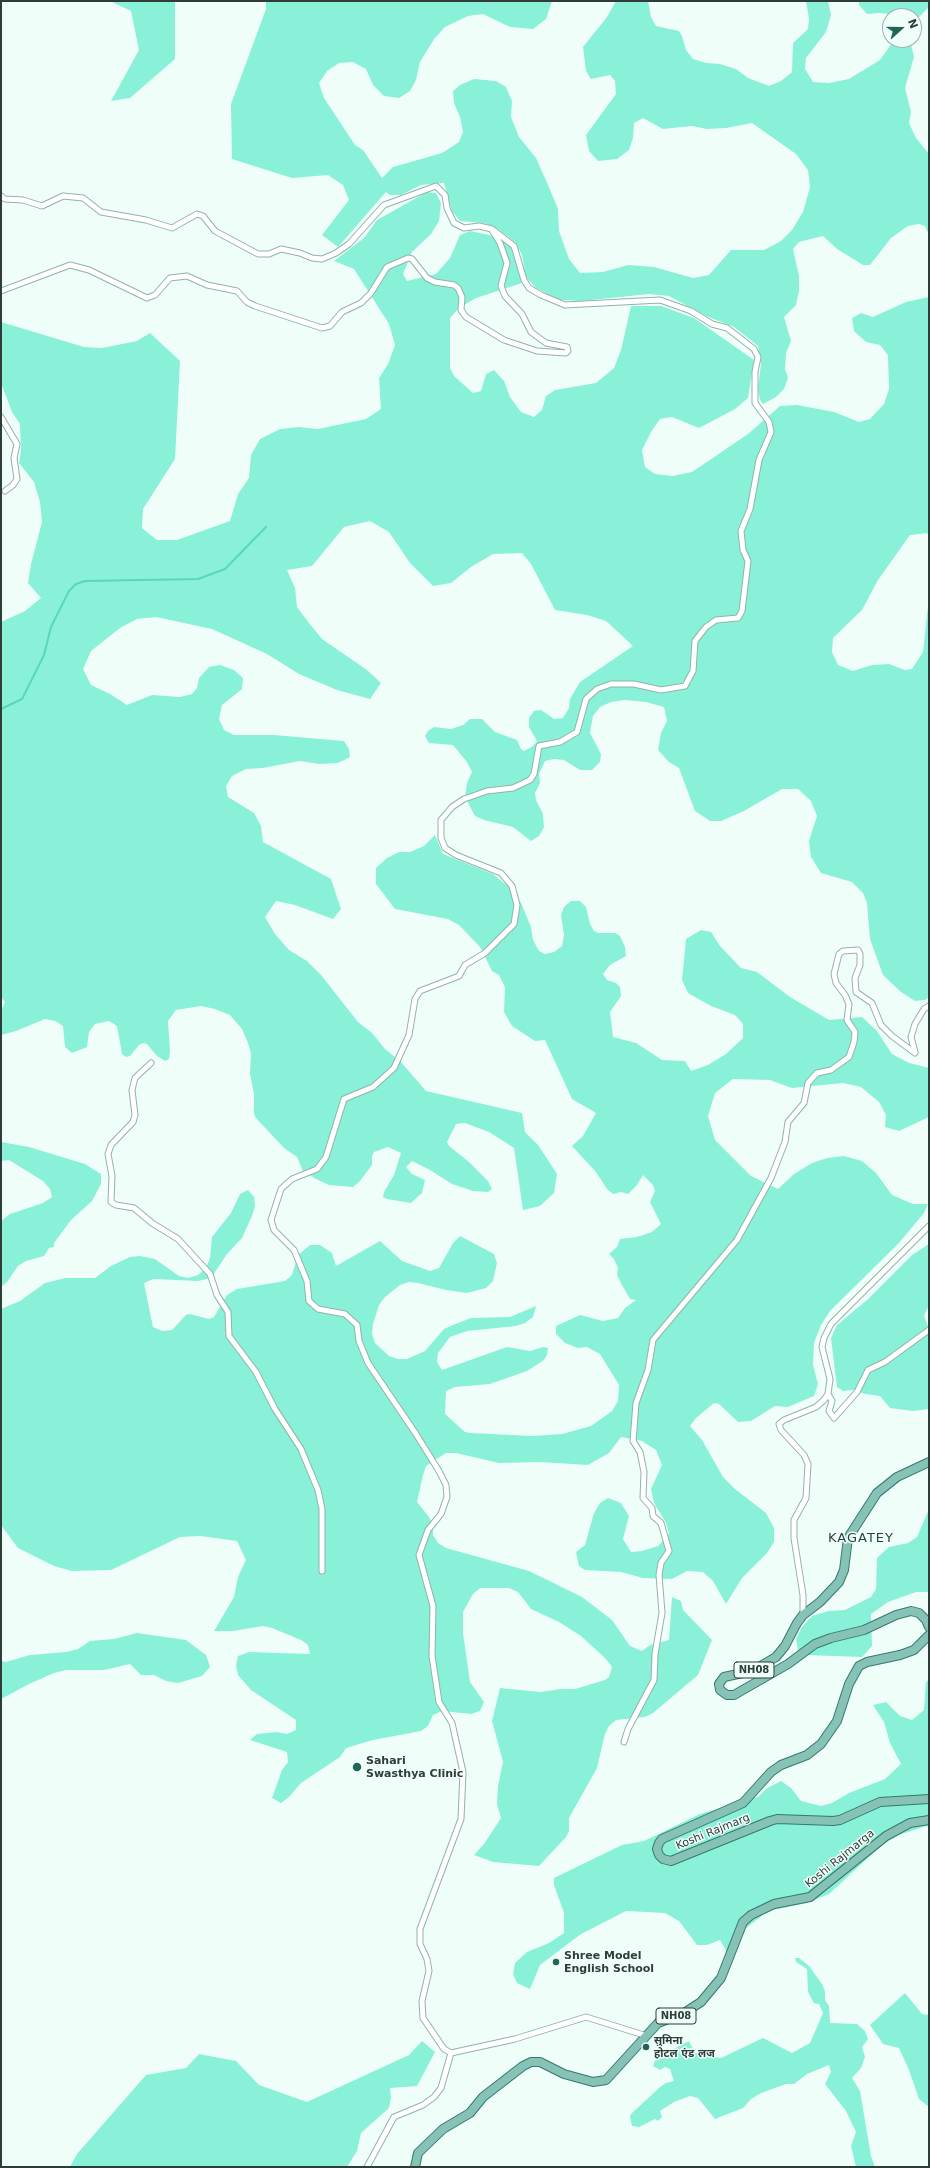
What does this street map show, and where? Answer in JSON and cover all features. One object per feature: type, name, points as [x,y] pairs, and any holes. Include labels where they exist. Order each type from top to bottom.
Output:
[{"type":"main road","name":"NH08","points":[[929,1462],[897,1477],[877,1493],[848,1538],[844,1570],[839,1582],[820,1602],[803,1615],[785,1646],[776,1657],[752,1671],[724,1677],[719,1684],[723,1693],[734,1695],[788,1664],[815,1644],[831,1638],[864,1630],[896,1615],[914,1611],[923,1616],[929,1627]]},
{"type":"main road","name":"Koshi Rajmarg","points":[[929,1635],[914,1650],[900,1655],[867,1662],[859,1666],[849,1684],[837,1721],[821,1744],[807,1755],[781,1765],[771,1772],[743,1803],[662,1839],[657,1849],[663,1860],[671,1861],[777,1819],[833,1821],[840,1820],[880,1802],[929,1799]]},
{"type":"main road","name":"Koshi Rajmarga","points":[[415,2167],[418,2153],[443,2129],[470,2113],[483,2097],[523,2066],[531,2062],[540,2062],[564,2074],[592,2082],[600,2082],[611,2077],[658,2023],[684,2013],[705,1998],[722,1978],[743,1922],[751,1915],[774,1904],[810,1897],[886,1836],[910,1823],[929,1820]]},
{"type":"street","points":[[1,196],[5,199],[23,200],[42,206],[63,196],[84,198],[101,212],[140,219],[172,228],[197,214],[203,216],[215,231],[258,254],[269,254],[281,249],[300,253],[312,258],[322,259],[336,253],[349,244],[384,205],[436,186],[445,195],[447,208],[454,223],[464,228],[479,226],[492,229],[514,246],[524,280],[529,288],[555,302],[564,305],[585,305],[628,300],[660,300],[691,311],[712,324],[727,328],[754,349],[758,357],[755,372],[755,403],[769,422],[771,432],[759,460],[750,509],[741,531],[743,550],[748,561],[742,611],[738,618],[716,620],[706,627],[695,641],[693,672],[685,686],[662,690],[634,684],[611,684],[597,689],[586,699],[578,732],[560,742],[539,746],[534,774],[530,780],[513,788],[487,791],[464,799],[452,807],[441,820],[441,838],[445,848],[456,855],[501,873],[512,886],[517,905],[514,924],[485,953],[465,965],[459,976],[420,990],[415,999],[414,1015],[408,1035],[394,1068],[374,1087],[344,1099],[326,1157],[317,1168],[292,1179],[281,1189],[271,1220],[274,1230],[294,1250],[306,1281],[309,1301],[318,1310],[344,1314],[357,1325],[359,1341],[368,1363],[416,1434],[446,1485],[447,1497],[441,1514],[428,1530],[419,1555],[433,1606],[432,1656],[439,1702],[452,1723],[463,1772],[461,1819],[420,1929],[420,1944],[427,1959],[429,1971],[422,2001],[424,2018],[444,2049],[451,2053],[515,2040],[586,2017],[601,2023],[647,2036]]},
{"type":"street","points":[[1,290],[70,265],[89,270],[148,298],[155,295],[170,278],[187,276],[207,285],[237,290],[247,302],[255,306],[322,328],[330,326],[342,312],[361,303],[371,293],[387,267],[408,258],[412,259],[427,278],[435,282],[454,285],[458,288],[462,297],[461,310],[466,318],[504,340],[537,351],[566,353],[568,351],[567,347],[546,343],[531,332],[522,314],[505,296],[501,286],[507,263],[500,243],[492,229]]},
{"type":"street","points":[[1,417],[17,444],[14,458],[17,479],[13,485],[4,491]]},
{"type":"street","points":[[624,1742],[628,1729],[654,1680],[655,1654],[662,1613],[659,1575],[661,1563],[669,1551],[661,1524],[653,1516],[652,1508],[643,1498],[644,1472],[640,1452],[633,1441],[636,1403],[648,1370],[653,1340],[737,1240],[771,1178],[785,1142],[788,1122],[804,1102],[808,1083],[817,1073],[831,1070],[849,1057],[854,1042],[854,1032],[847,1020],[849,1004],[845,995],[836,983],[834,974],[839,954],[843,951],[858,950],[860,964],[855,978],[856,992],[872,1003],[881,1025],[892,1036],[915,1053],[911,1036],[915,1024],[924,1009],[929,1006]]},
{"type":"street","points":[[150,1062],[135,1078],[132,1090],[135,1115],[133,1122],[110,1145],[108,1154],[112,1176],[111,1202],[116,1205],[134,1208],[152,1223],[178,1239],[210,1274],[217,1295],[228,1312],[230,1336],[256,1372],[275,1409],[301,1448],[318,1490],[322,1509],[322,1571]]},
{"type":"street","points":[[929,1226],[831,1324],[824,1338],[822,1347],[830,1379],[828,1394],[832,1401],[829,1411],[834,1418],[857,1392],[868,1370],[885,1362],[929,1330]]},
{"type":"street","points":[[803,1615],[803,1595],[794,1538],[794,1520],[806,1498],[808,1464],[804,1455],[781,1430],[780,1424],[784,1420],[816,1406],[828,1394]]},
{"type":"street","points":[[367,2167],[388,2125],[394,2117],[423,2105],[434,2098],[441,2088],[451,2053]]},
{"type":"green space","points":[[110,1],[175,1],[175,59],[130,98],[111,101],[139,50],[131,11]]},
{"type":"green space","points":[[266,1],[552,1],[546,19],[533,29],[510,27],[483,14],[468,16],[445,27],[434,39],[420,62],[416,80],[410,91],[399,98],[384,96],[373,85],[366,69],[353,62],[339,63],[327,71],[319,83],[324,98],[355,145],[363,150],[382,178],[393,167],[442,153],[459,142],[463,132],[460,117],[454,103],[453,91],[460,85],[474,79],[496,81],[506,87],[512,101],[511,117],[519,137],[536,158],[548,185],[558,209],[559,231],[569,259],[580,273],[603,272],[628,265],[654,267],[693,278],[709,275],[731,250],[764,250],[781,241],[792,230],[803,212],[810,187],[808,170],[796,154],[752,123],[726,128],[707,129],[692,126],[663,129],[643,118],[634,123],[633,138],[629,150],[617,159],[598,161],[589,151],[586,135],[616,94],[615,81],[610,75],[591,79],[586,71],[583,47],[607,17],[616,1],[648,1],[651,17],[656,26],[679,31],[686,50],[693,59],[706,63],[720,64],[736,69],[748,78],[769,86],[781,81],[792,72],[793,43],[808,29],[809,19],[806,1],[828,1],[831,15],[826,32],[806,58],[805,69],[813,82],[829,83],[849,79],[880,60],[888,48],[912,48],[914,57],[905,88],[911,112],[909,123],[916,138],[929,154],[929,235],[925,226],[919,224],[908,226],[891,238],[870,265],[863,265],[837,249],[823,236],[799,242],[793,249],[799,276],[799,291],[796,305],[784,317],[791,341],[786,353],[785,369],[788,378],[784,389],[776,397],[763,404],[760,400],[758,389],[761,364],[758,346],[734,327],[706,316],[669,296],[649,294],[582,301],[560,300],[536,288],[526,277],[522,255],[515,242],[498,229],[484,223],[460,221],[452,211],[444,183],[421,185],[401,195],[390,195],[386,192],[338,247],[322,235],[349,200],[343,185],[328,175],[292,178],[232,159],[231,104],[266,9]]},
{"type":"green space","points":[[859,1],[929,1],[929,7],[922,14],[922,8],[882,8],[882,13],[867,14],[859,5]]},
{"type":"green space","points":[[427,192],[436,193],[441,203],[439,221],[431,234],[412,252],[403,274],[407,281],[436,274],[450,258],[460,235],[470,231],[489,235],[503,241],[511,248],[522,283],[476,298],[459,308],[450,318],[450,368],[454,376],[473,393],[481,391],[486,374],[494,370],[504,381],[510,397],[521,412],[534,417],[542,410],[546,396],[555,390],[596,383],[614,368],[621,350],[631,306],[661,306],[694,318],[754,360],[748,398],[735,409],[699,428],[672,417],[660,419],[651,432],[642,450],[645,467],[655,474],[672,476],[692,472],[748,434],[780,406],[797,405],[834,412],[859,422],[870,419],[884,404],[889,389],[888,355],[880,345],[866,342],[854,331],[852,318],[861,313],[873,317],[906,302],[929,297],[929,536],[927,533],[910,535],[878,580],[862,610],[833,638],[832,652],[838,665],[853,671],[872,665],[889,664],[905,670],[912,669],[923,652],[929,597],[929,997],[925,1000],[915,1001],[901,992],[883,975],[870,939],[867,903],[863,893],[852,882],[821,873],[811,857],[809,841],[817,816],[811,801],[798,789],[782,789],[744,811],[721,821],[710,821],[695,811],[679,768],[669,762],[658,750],[661,733],[667,721],[664,707],[646,702],[625,700],[611,702],[600,707],[593,716],[590,733],[601,754],[600,762],[592,770],[580,770],[564,760],[554,759],[545,761],[539,774],[540,783],[535,793],[536,800],[543,814],[544,827],[539,836],[531,841],[513,827],[484,820],[475,816],[465,797],[467,783],[472,772],[467,762],[453,745],[429,743],[425,736],[428,731],[434,727],[451,729],[463,725],[470,719],[482,719],[495,732],[517,740],[521,749],[524,751],[533,746],[537,741],[529,727],[529,718],[534,711],[541,710],[554,719],[563,718],[569,708],[570,699],[580,682],[633,646],[606,621],[587,615],[555,610],[531,564],[522,553],[493,554],[471,567],[451,583],[433,586],[410,563],[389,532],[370,521],[344,527],[312,566],[287,570],[295,588],[297,607],[322,639],[367,670],[381,683],[370,699],[337,690],[299,674],[267,654],[212,629],[156,617],[137,619],[120,628],[91,651],[83,669],[91,685],[110,694],[127,705],[152,695],[180,697],[192,694],[197,688],[199,678],[209,667],[220,665],[234,670],[243,678],[242,689],[222,705],[219,719],[224,730],[234,735],[274,735],[344,741],[349,749],[350,757],[338,763],[319,764],[300,761],[263,768],[246,769],[232,776],[226,786],[228,797],[254,813],[261,826],[263,842],[331,879],[341,909],[333,919],[295,905],[276,901],[265,917],[275,934],[289,950],[307,961],[321,975],[358,1022],[372,1033],[385,1049],[400,1061],[426,1091],[522,1113],[525,1132],[538,1145],[557,1174],[554,1193],[540,1206],[523,1210],[514,1148],[489,1132],[465,1123],[456,1124],[447,1142],[449,1146],[469,1162],[488,1181],[492,1189],[488,1192],[473,1191],[452,1184],[412,1161],[406,1167],[412,1174],[425,1180],[422,1193],[411,1203],[387,1199],[383,1197],[384,1192],[394,1175],[401,1153],[388,1147],[374,1152],[372,1156],[372,1165],[360,1181],[353,1187],[329,1185],[303,1171],[297,1157],[284,1148],[256,1118],[254,1114],[254,1094],[250,1074],[251,1053],[248,1043],[242,1029],[230,1015],[215,1009],[201,1006],[176,1010],[168,1021],[170,1051],[169,1059],[165,1061],[157,1056],[147,1044],[143,1043],[139,1045],[130,1056],[126,1057],[122,1054],[117,1026],[109,1021],[95,1024],[89,1032],[87,1047],[72,1053],[65,1047],[63,1026],[55,1021],[45,1019],[16,1031],[1,1035],[1,1011],[5,1002],[1,997],[1,622],[25,611],[41,598],[28,583],[31,564],[42,522],[40,502],[34,482],[19,463],[21,450],[20,424],[12,412],[1,383],[1,322],[84,347],[102,348],[137,341],[150,333],[180,361],[175,459],[143,509],[142,528],[157,540],[177,540],[230,521],[238,494],[249,478],[251,455],[260,439],[280,429],[299,427],[318,429],[366,419],[381,409],[379,378],[388,364],[395,345],[389,324],[354,269],[334,261],[364,238],[377,220]]},
{"type":"green space","points":[[435,835],[443,854],[493,874],[510,888],[521,903],[531,927],[533,940],[539,951],[545,954],[554,952],[562,946],[564,935],[561,915],[564,907],[571,901],[580,901],[586,907],[590,924],[594,931],[598,933],[615,933],[620,936],[625,947],[626,956],[610,965],[603,974],[607,980],[616,983],[620,987],[621,996],[610,1012],[613,1037],[636,1043],[662,1060],[685,1061],[691,1071],[708,1065],[726,1054],[743,1038],[743,1024],[735,1015],[711,1006],[688,993],[682,980],[686,939],[701,930],[711,932],[720,946],[741,968],[757,972],[790,997],[829,1020],[862,1017],[877,1031],[892,1054],[909,1063],[929,1068],[929,1117],[899,1131],[885,1127],[886,1115],[879,1102],[861,1087],[843,1083],[792,1088],[770,1080],[733,1079],[715,1093],[708,1116],[715,1140],[751,1176],[778,1189],[794,1174],[812,1163],[827,1158],[844,1156],[862,1161],[876,1173],[892,1195],[913,1204],[928,1204],[924,1213],[898,1244],[830,1311],[821,1325],[814,1343],[813,1365],[818,1384],[814,1396],[788,1407],[775,1406],[751,1421],[738,1422],[719,1404],[714,1403],[696,1418],[690,1426],[702,1440],[723,1477],[735,1489],[766,1513],[774,1528],[774,1542],[767,1553],[742,1578],[726,1604],[713,1581],[703,1572],[687,1571],[672,1579],[643,1578],[621,1572],[585,1570],[579,1566],[576,1552],[585,1545],[594,1513],[600,1503],[608,1498],[621,1503],[629,1516],[623,1539],[631,1552],[642,1551],[658,1546],[669,1534],[666,1523],[654,1503],[651,1489],[662,1465],[656,1450],[642,1441],[621,1437],[609,1453],[588,1465],[540,1462],[499,1463],[456,1453],[446,1453],[426,1466],[417,1502],[429,1517],[433,1526],[433,1535],[438,1543],[446,1548],[529,1571],[582,1597],[612,1620],[630,1646],[642,1651],[650,1645],[669,1640],[672,1597],[681,1601],[683,1610],[712,1640],[698,1675],[653,1713],[645,1717],[616,1720],[609,1726],[605,1734],[597,1768],[569,1818],[569,1831],[566,1837],[539,1866],[493,1862],[474,1855],[484,1844],[501,1818],[497,1804],[498,1786],[503,1762],[492,1721],[500,1688],[540,1692],[575,1689],[605,1680],[609,1677],[612,1667],[605,1658],[581,1636],[559,1622],[531,1609],[518,1592],[509,1588],[480,1588],[473,1594],[463,1612],[463,1633],[470,1682],[484,1702],[480,1711],[471,1714],[442,1711],[433,1715],[428,1726],[421,1731],[373,1740],[346,1748],[340,1757],[301,1783],[289,1797],[281,1803],[272,1798],[282,1770],[288,1762],[287,1752],[250,1740],[257,1734],[277,1732],[287,1734],[296,1730],[296,1720],[251,1690],[238,1675],[236,1666],[238,1656],[249,1652],[310,1654],[308,1645],[301,1640],[272,1628],[263,1626],[233,1631],[214,1631],[234,1597],[238,1577],[246,1560],[237,1541],[200,1536],[180,1537],[111,1570],[72,1571],[54,1566],[18,1548],[1,1525],[1,1309],[20,1301],[45,1283],[65,1278],[95,1278],[111,1266],[130,1257],[140,1256],[155,1259],[179,1276],[188,1278],[198,1275],[206,1268],[210,1258],[212,1237],[231,1213],[240,1194],[248,1190],[254,1197],[255,1206],[252,1216],[242,1238],[227,1254],[211,1278],[198,1281],[153,1279],[144,1283],[153,1327],[162,1331],[172,1330],[186,1315],[190,1314],[209,1319],[214,1317],[227,1295],[237,1289],[285,1281],[292,1275],[298,1255],[310,1245],[320,1245],[332,1253],[336,1266],[380,1241],[402,1261],[430,1271],[439,1268],[453,1243],[460,1236],[494,1254],[497,1263],[493,1281],[486,1288],[467,1293],[446,1290],[418,1283],[409,1282],[400,1285],[385,1297],[379,1305],[373,1324],[372,1334],[375,1343],[389,1356],[398,1359],[407,1359],[425,1351],[444,1329],[453,1325],[471,1318],[510,1317],[536,1306],[533,1317],[525,1323],[516,1326],[467,1331],[450,1337],[438,1353],[437,1362],[442,1370],[507,1347],[530,1351],[543,1347],[548,1348],[547,1355],[544,1360],[527,1371],[490,1384],[455,1387],[446,1391],[445,1414],[465,1432],[532,1436],[562,1434],[591,1426],[612,1411],[618,1401],[619,1385],[600,1354],[587,1347],[578,1348],[565,1343],[556,1334],[556,1326],[580,1315],[603,1321],[618,1318],[625,1308],[636,1300],[630,1299],[617,1275],[618,1268],[614,1259],[609,1254],[617,1247],[620,1239],[637,1237],[652,1232],[661,1224],[650,1202],[655,1191],[653,1185],[643,1175],[637,1185],[628,1194],[621,1192],[613,1194],[607,1189],[596,1172],[572,1146],[583,1136],[596,1113],[572,1099],[545,1040],[535,1041],[512,1026],[504,1012],[505,987],[499,975],[492,971],[480,947],[459,925],[448,919],[395,909],[376,884],[376,868],[387,858],[399,852],[410,852],[424,846]]},
{"type":"green space","points":[[1,1142],[29,1147],[85,1164],[101,1174],[101,1184],[92,1201],[71,1220],[54,1243],[54,1247],[49,1248],[44,1256],[26,1261],[18,1266],[7,1282],[1,1287],[1,1221],[10,1214],[43,1203],[52,1197],[50,1189],[43,1181],[9,1160],[1,1161]]},
{"type":"green space","points":[[929,1244],[929,1305],[924,1316],[929,1329],[929,1409],[913,1411],[890,1408],[880,1396],[865,1394],[854,1390],[843,1391],[837,1387],[831,1338],[837,1325],[867,1300],[912,1255]]},
{"type":"green space","points":[[929,1509],[929,1592],[916,1592],[888,1602],[871,1614],[872,1646],[862,1657],[806,1655],[798,1651],[796,1639],[802,1627],[812,1616],[828,1611],[845,1610],[871,1597],[876,1589],[877,1558],[889,1547],[908,1543],[917,1537]]},
{"type":"green space","points":[[137,1633],[186,1640],[206,1655],[210,1667],[202,1676],[178,1683],[166,1681],[154,1675],[141,1675],[130,1664],[104,1670],[66,1670],[54,1673],[29,1684],[1,1699],[1,1661],[6,1662],[30,1655],[66,1652],[78,1649],[90,1641],[114,1639]]},
{"type":"green space","points":[[929,1679],[929,1827],[926,1826],[899,1835],[883,1844],[829,1894],[807,1903],[768,1911],[745,1929],[736,1951],[728,1954],[720,1940],[707,1945],[697,1945],[679,1921],[665,1913],[626,1911],[581,1934],[540,1965],[530,1989],[517,1983],[513,1974],[515,1963],[527,1952],[549,1943],[564,1933],[564,1913],[554,1885],[554,1878],[622,1845],[644,1841],[700,1814],[758,1797],[767,1788],[781,1781],[791,1788],[801,1801],[821,1806],[832,1803],[849,1793],[885,1779],[901,1764],[890,1743],[884,1722],[873,1705],[886,1702],[900,1716],[912,1720],[924,1710],[926,1682]]},
{"type":"green space","points":[[795,1958],[799,1958],[809,1966],[822,1984],[825,1991],[825,2000],[829,2006],[830,2023],[857,2024],[865,2031],[868,2039],[862,2047],[865,2057],[861,2068],[852,2078],[860,2091],[871,2156],[875,2167],[856,2167],[851,2146],[856,2132],[846,2111],[825,2084],[831,2072],[829,2065],[807,2074],[794,2084],[786,2084],[761,2093],[751,2099],[743,2108],[715,2119],[698,2098],[690,2096],[674,2102],[660,2111],[662,2117],[658,2121],[655,2119],[639,2127],[632,2126],[630,2117],[631,2114],[660,2087],[666,2083],[674,2081],[670,2069],[665,2067],[660,2070],[653,2066],[659,2054],[666,2053],[689,2041],[695,2053],[721,2058],[763,2038],[792,2053],[810,2043],[823,2013],[819,2004],[814,2003],[808,1992],[807,1969],[796,1962]]},
{"type":"green space","points":[[905,1993],[922,2014],[929,2015],[929,2107],[919,2099],[909,2070],[899,2048],[883,2044],[870,2025]]},
{"type":"green space","points":[[422,2041],[435,2052],[417,2086],[390,2088],[391,2098],[389,2108],[361,2133],[357,2151],[347,2167],[70,2167],[77,2154],[146,2075],[186,2068],[199,2054],[236,2061],[259,2085],[307,2102],[409,2055]]},
{"type":"waterway","points":[[1,709],[22,699],[44,655],[51,627],[69,591],[76,584],[85,581],[198,579],[225,569],[266,527]]},
{"type":"place","name":"Sahari Swasthya Clinic","points":[[357,1767]]},
{"type":"place","name":"Shree Model English School","points":[[556,1962]]},
{"type":"place","name":"सुमिना होटल एंड लज","points":[[646,2047]]},
{"type":"district","name":"KAGATEY","points":[[861,1539]]}]
